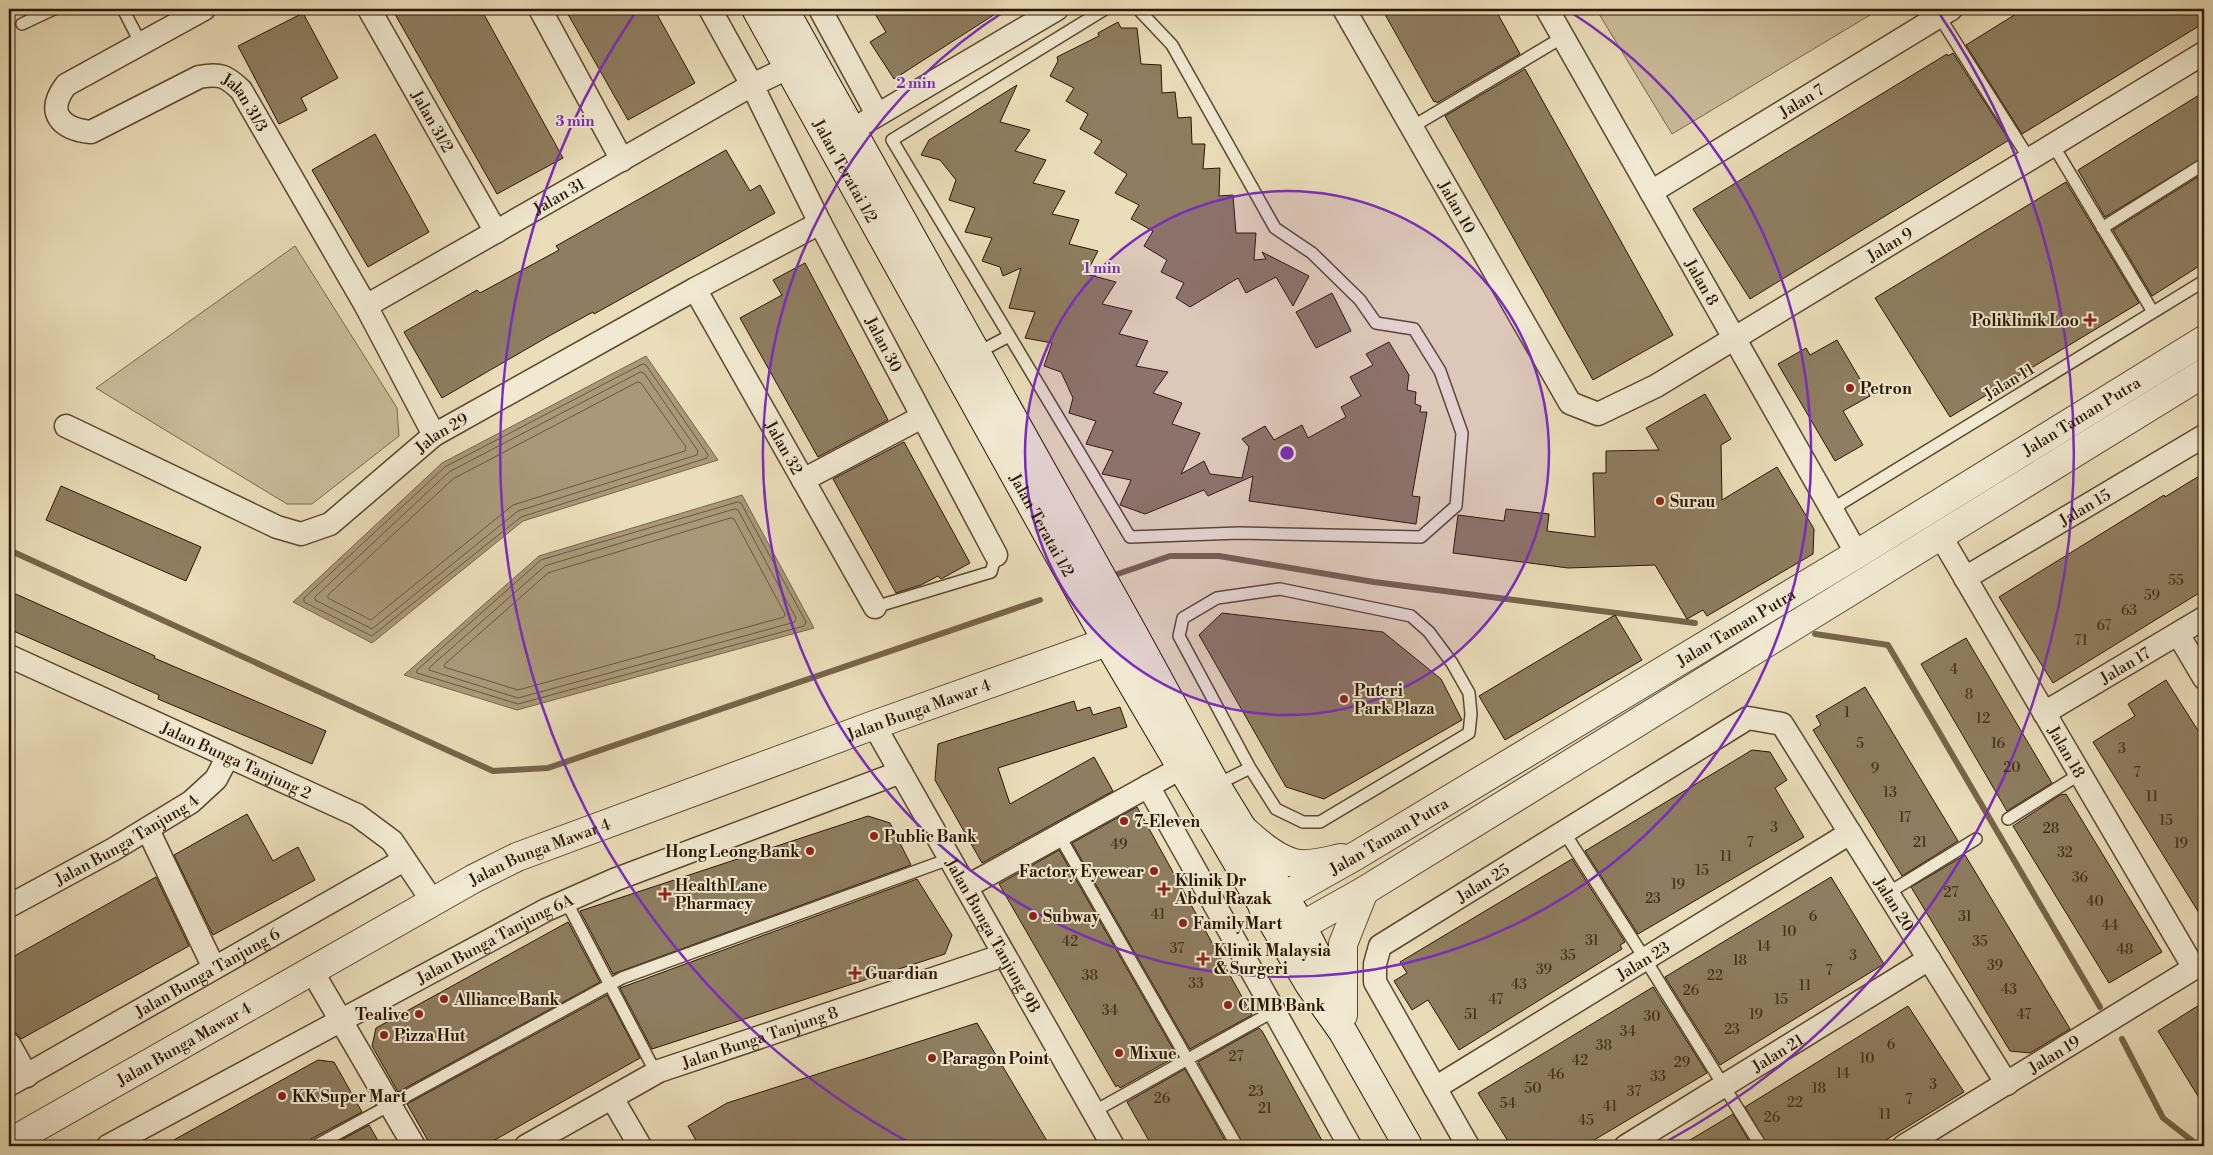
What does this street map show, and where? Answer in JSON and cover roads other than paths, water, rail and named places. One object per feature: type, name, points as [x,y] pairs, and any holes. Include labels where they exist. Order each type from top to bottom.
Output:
[{"type":"street","name":"Jalan 31/3","points":[[204,9],[179,15],[141,44],[66,85],[58,95],[56,104],[58,115],[64,126],[77,131],[91,132],[200,77],[212,74],[226,76],[241,90],[366,306],[434,435]]},
{"type":"street","name":"Jalan 31/2","points":[[369,9],[496,232]]},
{"type":"street","points":[[540,9],[622,160]]},
{"type":"street","name":"Jalan 30","points":[[710,9],[752,85],[820,223],[996,555]]},
{"type":"street","name":"Jalan Teratai 1/2","points":[[756,9],[1121,638],[1242,828],[1274,902]]},
{"type":"street","name":"Jalan Teratai 1/2","points":[[784,9],[977,353],[1121,638],[1181,768],[1274,902],[1292,932],[1309,984],[1344,1032],[1408,1146]]},
{"type":"street","points":[[820,9],[877,114]]},
{"type":"street","points":[[852,130],[1058,9]]},
{"type":"street","name":"Jalan 10","points":[[1344,9],[1570,403]]},
{"type":"street","name":"Jalan 8","points":[[1547,9],[1857,554]]},
{"type":"street","name":"Jalan 7","points":[[1651,192],[1945,12]]},
{"type":"street","name":"Jalan 9","points":[[1570,403],[1598,414],[1656,386],[2204,53]]},
{"type":"street","name":"Jalan 31","points":[[366,306],[752,85],[790,66]]},
{"type":"street","name":"Jalan 29","points":[[66,426],[277,528],[301,534],[330,524],[434,435],[695,289],[820,223]]},
{"type":"street","name":"Jalan 32","points":[[695,289],[874,606]]},
{"type":"street","name":"Jalan Taman Putra","points":[[1274,902],[1357,856],[1857,554],[2204,340]]},
{"type":"street","name":"Jalan Taman Putra","points":[[1292,932],[1364,891],[2204,373]]},
{"type":"street","points":[[802,480],[922,417]]},
{"type":"street","name":"Jalan 15","points":[[1965,578],[2204,436]]},
{"type":"street","name":"Jalan 18","points":[[1940,535],[2080,774],[2199,965]]},
{"type":"street","name":"Jalan 17","points":[[2044,713],[2204,618]]},
{"type":"street","points":[[2178,634],[2204,678]]},
{"type":"street","name":"Jalan Bunga Mawar 4","points":[[9,1143],[433,902],[518,857],[874,725],[1121,638]]},
{"type":"street","name":"Jalan Bunga Tanjung 2","points":[[9,656],[356,815],[392,841],[433,902]]},
{"type":"street","name":"Jalan 25","points":[[1468,1146],[1375,982],[1375,964],[1380,946],[1748,718],[1782,724]]},
{"type":"street","name":"Jalan 20","points":[[1782,724],[2007,1084]]},
{"type":"street","name":"Jalan Bunga Tanjung 9B","points":[[874,725],[1113,1146]]},
{"type":"street","name":"Jalan Bunga Tanjung 4","points":[[9,906],[148,830],[192,802],[216,778],[228,756]]},
{"type":"street","points":[[966,887],[1181,768]]},
{"type":"street","name":"Jalan Bunga Tanjung 6A","points":[[108,1146],[341,1019],[566,901],[614,880],[901,772]]},
{"type":"street","points":[[1148,786],[1350,1146]]},
{"type":"street","points":[[1242,828],[1260,845],[1295,863],[1312,863],[1357,856]]},
{"type":"street","points":[[148,830],[214,968]]},
{"type":"street","name":"Jalan 23","points":[[1435,1088],[1850,833]]},
{"type":"street","name":"Jalan Bunga Tanjung 6","points":[[18,1080],[404,860]]},
{"type":"street","points":[[1344,1032],[1341,974],[1342,944],[1364,891]]},
{"type":"street","name":"Jalan Bunga Tanjung 8","points":[[526,1146],[656,1073],[1004,955]]},
{"type":"street","name":"Jalan 21","points":[[1626,1146],[1929,959]]},
{"type":"street","name":"Jalan 19","points":[[1904,1146],[2199,965]]},
{"type":"street","points":[[312,971],[414,1146]]},
{"type":"street","points":[[9,1044],[18,1080]]},
{"type":"street","points":[[612,1098],[640,1146]]},
{"type":"lane","points":[[22,24],[54,9]]},
{"type":"lane","points":[[123,9],[141,44]]},
{"type":"lane","points":[[1105,9],[892,140],[1009,336],[1130,537],[1239,533],[1422,537],[1456,506],[1462,433],[1440,371],[1414,329],[1376,323],[1360,300],[1312,253],[1274,228],[1172,45],[1138,9]]},
{"type":"lane","points":[[1945,12],[2030,160]]},
{"type":"lane","points":[[1412,127],[1563,37]]},
{"type":"lane","points":[[2052,145],[2153,312]]},
{"type":"lane","points":[[2102,228],[2204,164]]},
{"type":"lane","name":"Jalan 11","points":[[1832,509],[2204,281]]},
{"type":"lane","points":[[977,353],[1009,336]]},
{"type":"lane","name":"Jalan 30","points":[[874,606],[991,572],[996,555]]},
{"type":"lane","points":[[1280,589],[1411,616],[1429,632],[1452,663],[1469,693],[1471,714],[1469,733],[1320,822],[1302,822],[1276,809],[1250,768],[1179,636],[1183,618],[1217,598],[1280,589]]},
{"type":"lane","points":[[1216,785],[1250,768]]},
{"type":"lane","points":[[2008,819],[2080,774]]},
{"type":"lane","points":[[1564,832],[1646,959],[1762,1146]]},
{"type":"lane","points":[[1059,835],[1237,1146]]},
{"type":"lane","points":[[1888,893],[1976,839]]},
{"type":"lane","points":[[315,1146],[631,974],[949,859]]},
{"type":"lane","points":[[566,901],[656,1073]]},
{"type":"lane","points":[[1093,1112],[1274,1011]]},
{"type":"water","points":[[646,356],[718,460],[523,521],[372,643],[293,602],[442,463]]},
{"type":"water","points":[[742,495],[814,628],[517,710],[404,675],[539,556]]},
{"type":"waterway","points":[[9,550],[493,771],[548,768],[1040,600]]},
{"type":"waterway","points":[[1109,577],[1170,556],[1219,556],[1374,582],[1695,623]]},
{"type":"waterway","points":[[1815,634],[1888,645],[2100,1007]]},
{"type":"waterway","points":[[2122,1039],[2163,1118],[2199,1146]]},
{"type":"place","name":"Poliklinik Loo","points":[[2090,320]]},
{"type":"place","name":"Petron","points":[[1850,388]]},
{"type":"place","name":"Surau","points":[[1660,501]]},
{"type":"place","name":"Puteri Park Plaza","points":[[1344,699]]},
{"type":"place","name":"7-Eleven","points":[[1124,821]]},
{"type":"place","name":"Public Bank","points":[[874,836]]},
{"type":"place","name":"Hong Leong Bank","points":[[810,851]]},
{"type":"place","name":"Factory Eyewear","points":[[1154,871]]},
{"type":"place","name":"Klinik Dr Abdul Razak","points":[[1164,889]]},
{"type":"place","name":"Health Lane Pharmacy","points":[[665,894]]},
{"type":"place","name":"Subway","points":[[1033,916]]},
{"type":"place","name":"FamilyMart","points":[[1183,923]]},
{"type":"place","name":"Klinik Malaysia & Surgeri","points":[[1203,959]]},
{"type":"place","name":"Guardian","points":[[855,973]]},
{"type":"place","name":"Alliance Bank","points":[[444,999]]},
{"type":"place","name":"CIMB Bank","points":[[1228,1005]]},
{"type":"place","name":"Tealive","points":[[419,1014]]},
{"type":"place","name":"Pizza Hut","points":[[384,1035]]},
{"type":"place","name":"Mixue","points":[[1119,1053]]},
{"type":"place","name":"Paragon Point","points":[[932,1058]]},
{"type":"place","name":"KK Super Mart","points":[[282,1096]]}]
